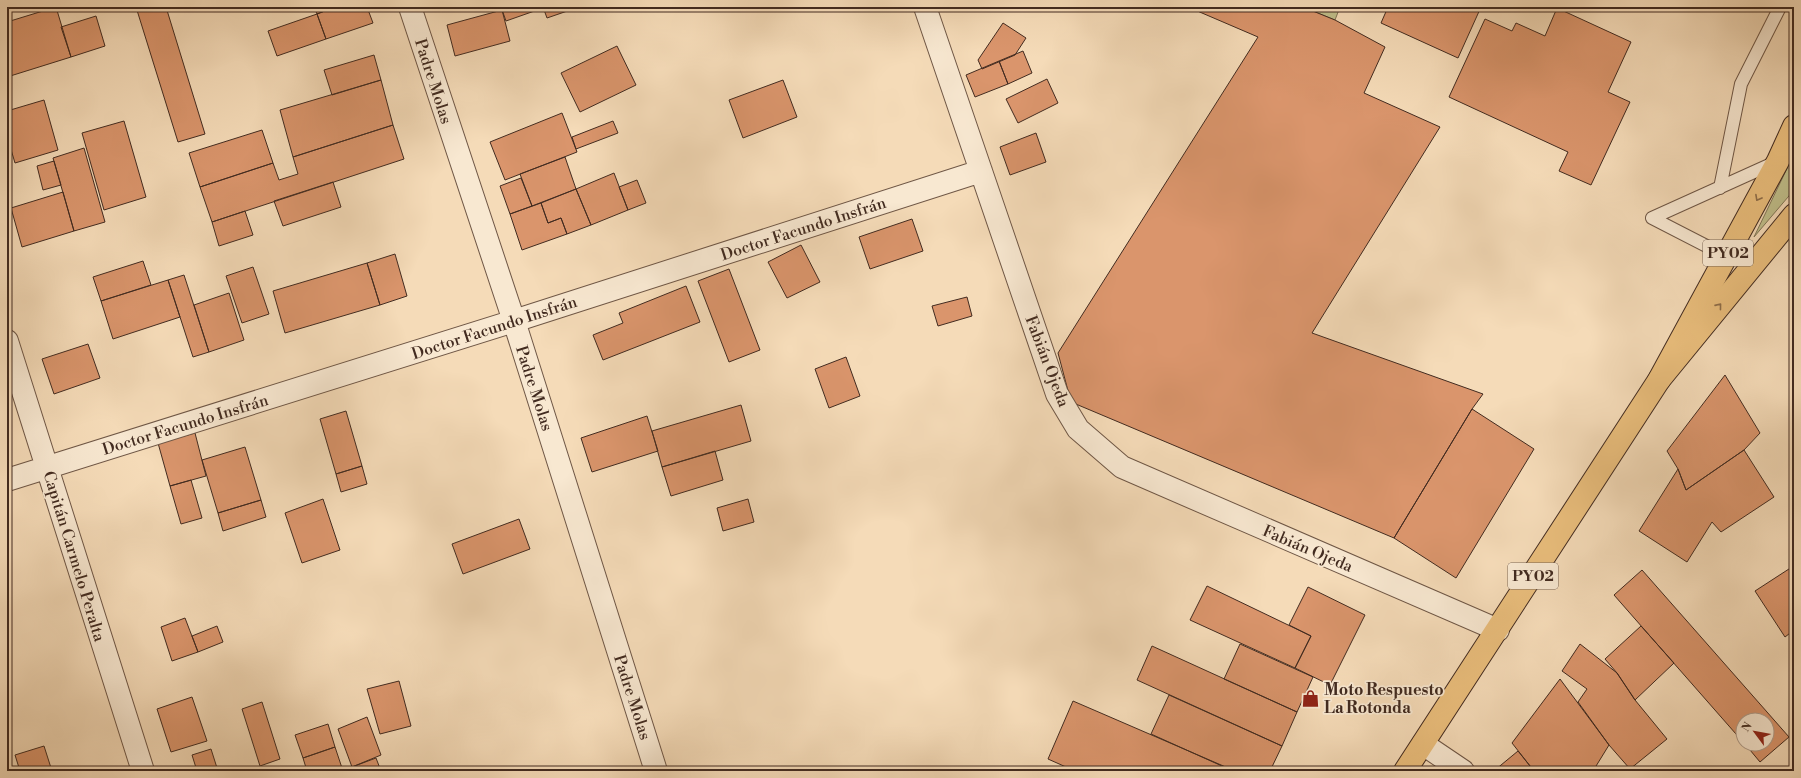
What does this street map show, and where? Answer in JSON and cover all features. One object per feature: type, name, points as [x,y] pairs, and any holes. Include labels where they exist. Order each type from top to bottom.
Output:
[{"type":"main road","name":"PY02","points":[[1405,771],[1498,630],[1658,380],[1778,161],[1794,126]]},
{"type":"main road","name":"PY02","points":[[1658,380],[1794,215]]},
{"type":"street","name":"Padre Molas","points":[[410,7],[514,321],[651,770]]},
{"type":"street","name":"Fabián Ojeda","points":[[924,7],[1057,394],[1078,429],[1122,467],[1498,630]]},
{"type":"street","name":"Doctor Facundo Insfrán","points":[[7,480],[514,321],[981,171]]},
{"type":"street","name":"Capitán Carmelo Peralta","points":[[7,341],[143,771]]},
{"type":"street","points":[[1423,744],[1463,771]]},
{"type":"lane","points":[[1720,188],[1742,84],[1780,7]]},
{"type":"lane","points":[[1726,256],[1652,218],[1778,161]]},
{"type":"shaded area","points":[[1303,7],[1340,7],[1335,20]]},
{"type":"shaded area","points":[[1794,154],[1794,190],[1754,237]]},
{"type":"building","points":[[56,7],[71,57],[7,77],[7,22]]},
{"type":"building","points":[[136,7],[166,7],[205,134],[178,142]]},
{"type":"building","points":[[314,7],[335,7],[317,14]]},
{"type":"building","points":[[335,7],[367,7],[373,23],[326,39],[317,14]]},
{"type":"building","points":[[501,7],[543,7],[543,8],[506,21]]},
{"type":"building","points":[[543,7],[579,7],[547,18]]},
{"type":"building","points":[[1188,7],[1303,7],[1335,20],[1385,47],[1364,93],[1440,127],[1312,333],[1483,394],[1472,409],[1394,538],[1071,402],[1058,353],[1258,37]]},
{"type":"building","points":[[1388,7],[1481,7],[1458,58],[1381,23]]},
{"type":"building","points":[[1557,8],[1631,42],[1608,92],[1630,102],[1591,185],[1559,171],[1568,152],[1449,97],[1485,19],[1512,31],[1516,23],[1545,36]]},
{"type":"building","points":[[502,10],[510,41],[455,56],[447,25]]},
{"type":"building","points":[[317,14],[326,39],[277,56],[268,31]]},
{"type":"building","points":[[96,16],[105,46],[71,57],[61,27]]},
{"type":"building","points":[[1003,23],[1026,38],[1015,55],[982,69],[978,60]]},
{"type":"building","points":[[617,46],[636,85],[580,112],[561,73]]},
{"type":"building","points":[[1023,51],[1032,73],[1008,84],[999,61]]},
{"type":"building","points":[[374,55],[381,80],[332,95],[324,70]]},
{"type":"building","points":[[999,61],[1008,84],[975,97],[966,75]]},
{"type":"building","points":[[1047,79],[1058,103],[1018,123],[1006,99]]},
{"type":"building","points":[[381,80],[393,125],[293,157],[280,110]]},
{"type":"building","points":[[783,80],[797,117],[743,138],[729,100]]},
{"type":"building","points":[[44,100],[58,150],[15,163],[7,136],[7,111]]},
{"type":"building","points":[[562,113],[577,152],[505,180],[490,142]]},
{"type":"building","points":[[124,121],[146,197],[104,210],[82,133]]},
{"type":"building","points":[[613,121],[618,133],[576,149],[572,137]]},
{"type":"building","points":[[393,125],[404,159],[212,222],[200,187],[273,163],[279,180],[298,174],[293,157]]},
{"type":"building","points":[[262,130],[273,163],[200,187],[189,153]]},
{"type":"building","points":[[1036,133],[1046,162],[1010,175],[1000,147]]},
{"type":"building","points":[[84,148],[105,222],[74,231],[53,158]]},
{"type":"building","points":[[565,157],[576,189],[532,206],[520,174]]},
{"type":"building","points":[[54,161],[61,185],[43,190],[37,166]]},
{"type":"building","points":[[614,173],[628,210],[591,225],[576,189]]},
{"type":"building","points":[[521,178],[532,206],[510,214],[500,186]]},
{"type":"building","points":[[637,180],[646,203],[628,210],[619,187]]},
{"type":"building","points":[[333,182],[341,207],[283,226],[274,201]]},
{"type":"building","points":[[576,189],[591,225],[567,234],[561,218],[548,223],[541,203]]},
{"type":"building","points":[[63,192],[74,231],[22,247],[11,208]]},
{"type":"building","points":[[541,203],[548,223],[561,218],[567,234],[522,250],[510,214]]},
{"type":"building","points":[[245,211],[253,235],[219,246],[212,222]]},
{"type":"building","points":[[912,219],[923,251],[870,269],[859,237]]},
{"type":"building","points":[[801,245],[820,282],[787,298],[768,262]]},
{"type":"building","points":[[395,254],[407,296],[380,305],[367,263]]},
{"type":"building","points":[[143,261],[151,285],[101,301],[93,277]]},
{"type":"building","points":[[367,263],[380,305],[285,333],[273,291]]},
{"type":"building","points":[[253,267],[269,314],[242,323],[226,276]]},
{"type":"building","points":[[729,269],[760,350],[729,362],[698,281]]},
{"type":"building","points":[[184,275],[209,352],[193,357],[168,280]]},
{"type":"building","points":[[168,280],[180,317],[113,339],[101,301]]},
{"type":"building","points":[[686,286],[700,322],[603,360],[593,335],[623,323],[619,313]]},
{"type":"building","points":[[229,293],[244,340],[209,352],[194,305]]},
{"type":"building","points":[[967,297],[972,316],[938,326],[932,306]]},
{"type":"building","points":[[88,344],[100,378],[54,394],[42,359]]},
{"type":"building","points":[[846,357],[860,396],[829,408],[815,369]]},
{"type":"building","points":[[1725,375],[1760,433],[1744,450],[1686,490],[1678,469],[1667,451]]},
{"type":"building","points":[[741,405],[751,441],[662,467],[652,431]]},
{"type":"building","points":[[1472,409],[1534,449],[1456,578],[1394,538]]},
{"type":"building","points":[[346,411],[362,466],[336,474],[320,419]]},
{"type":"building","points":[[647,416],[658,451],[592,472],[581,438]]},
{"type":"building","points":[[195,433],[206,476],[170,486],[158,443]]},
{"type":"building","points":[[245,447],[261,500],[218,513],[202,460]]},
{"type":"building","points":[[1744,450],[1774,497],[1721,532],[1712,522],[1687,562],[1639,531],[1678,469],[1686,490]]},
{"type":"building","points":[[715,451],[723,480],[671,496],[662,467]]},
{"type":"building","points":[[362,466],[367,484],[341,492],[336,474]]},
{"type":"building","points":[[191,480],[202,518],[181,524],[170,486]]},
{"type":"building","points":[[323,499],[340,550],[302,563],[285,513]]},
{"type":"building","points":[[748,499],[754,522],[723,531],[717,508]]},
{"type":"building","points":[[261,500],[266,517],[223,531],[218,513]]},
{"type":"building","points":[[519,519],[530,549],[463,574],[452,544]]},
{"type":"building","points":[[1792,567],[1794,570],[1794,630],[1785,637],[1755,591]]},
{"type":"building","points":[[1642,570],[1767,712],[1735,712],[1735,733],[1614,595]]},
{"type":"building","points":[[1207,586],[1311,636],[1295,668],[1190,620]]},
{"type":"building","points":[[1308,587],[1365,615],[1330,685],[1295,668],[1311,636],[1289,625]]},
{"type":"building","points":[[185,618],[198,652],[172,661],[161,627]]},
{"type":"building","points":[[217,626],[223,642],[198,652],[192,636]]},
{"type":"building","points":[[1641,626],[1674,663],[1635,700],[1617,673],[1605,659]]},
{"type":"building","points":[[1240,644],[1313,677],[1297,712],[1224,679]]},
{"type":"building","points":[[1580,644],[1617,673],[1635,700],[1667,739],[1630,769],[1609,745],[1578,702],[1587,689],[1562,671]]},
{"type":"building","points":[[1152,646],[1297,712],[1282,746],[1137,680]]},
{"type":"building","points":[[1560,679],[1609,745],[1593,771],[1534,771],[1512,743]]},
{"type":"building","points":[[399,681],[411,726],[380,734],[367,689]]},
{"type":"building","points":[[1169,695],[1282,746],[1270,771],[1233,771],[1151,734]]},
{"type":"building","points":[[192,697],[207,741],[171,752],[157,709]]},
{"type":"building","points":[[1073,701],[1228,768],[1227,771],[1075,771],[1048,759]]},
{"type":"building","points":[[262,702],[280,759],[260,766],[242,709]]},
{"type":"building","points":[[367,717],[381,755],[352,767],[338,729]]},
{"type":"building","points":[[1775,721],[1789,737],[1775,749]]},
{"type":"building","points":[[328,724],[335,747],[303,758],[295,735]]},
{"type":"building","points":[[44,746],[52,771],[20,771],[15,755]]},
{"type":"building","points":[[335,747],[343,771],[307,771],[303,758]]},
{"type":"building","points":[[211,749],[218,771],[197,771],[192,755]]},
{"type":"building","points":[[1518,751],[1534,771],[1495,770]]},
{"type":"building","points":[[1752,752],[1772,752],[1760,762]]},
{"type":"building","points":[[376,758],[381,771],[354,771],[352,767]]},
{"type":"place","name":"Moto Respuesto La Rotonda","points":[[1311,698]]}]
